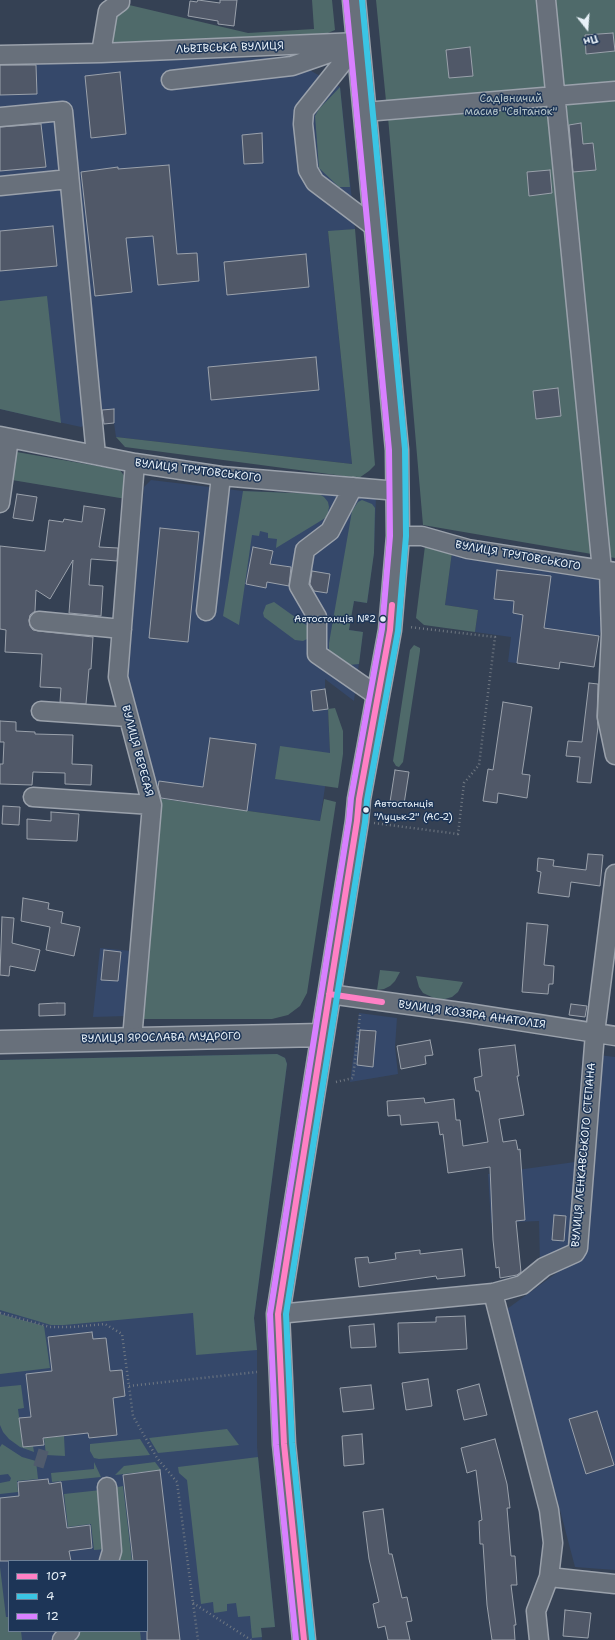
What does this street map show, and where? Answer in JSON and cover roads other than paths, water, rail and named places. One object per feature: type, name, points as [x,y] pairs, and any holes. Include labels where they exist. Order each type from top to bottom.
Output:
[{"type":"main road","points":[[304,1640],[284,1444],[278,1314],[357,821],[359,799],[379,697],[390,630],[398,536],[397,450],[354,0]]},
{"type":"main road","name":"ВУЛИЦЯ ЯРОСЛАВА МУДРОГО","points":[[0,1042],[322,1035]]},
{"type":"street","points":[[101,53],[108,11],[120,2],[120,0]]},
{"type":"street","points":[[546,0],[609,571],[611,634],[607,717],[615,755]]},
{"type":"street","points":[[171,80],[292,66],[359,42]]},
{"type":"street","points":[[359,42],[304,111],[304,132],[308,170],[315,182],[376,228]]},
{"type":"street","name":"ЛЬВІВСЬКА ВУЛИЦЯ","points":[[0,56],[359,42]]},
{"type":"street","points":[[365,112],[615,91]]},
{"type":"street","points":[[0,117],[63,111],[96,455]]},
{"type":"street","points":[[0,186],[70,179]]},
{"type":"street","points":[[0,503],[4,437]]},
{"type":"street","name":"ВУЛИЦЯ ТРУТОВСЬКОГО","points":[[4,437],[135,463],[221,476],[398,491]]},
{"type":"street","name":"ВУЛИЦЯ ВЕРЕСАЯ","points":[[132,1039],[152,805],[118,677],[135,463]]},
{"type":"street","points":[[206,611],[221,476]]},
{"type":"street","points":[[353,487],[330,531],[305,550],[299,586],[317,617],[317,654],[379,697]]},
{"type":"street","name":"ВУЛИЦЯ ТРУТОВСЬКОГО","points":[[398,536],[422,536],[468,549],[609,571]]},
{"type":"street","points":[[39,621],[122,629]]},
{"type":"street","points":[[41,711],[128,717]]},
{"type":"street","points":[[33,797],[152,805]]},
{"type":"street","name":"ВУЛИЦЯ ЛЕНКАВСЬКОГО СТЕПАНА","points":[[493,1293],[522,1285],[544,1267],[575,1253],[578,1248],[595,1033],[615,874]]},
{"type":"street","name":"ВУЛИЦЯ КОЗЯРА АНАТОЛІЯ","points":[[329,994],[468,1013],[615,1036]]},
{"type":"street","points":[[278,1314],[493,1293],[549,1510],[553,1543],[549,1577],[536,1611],[539,1640]]},
{"type":"street","points":[[107,1487],[112,1551],[109,1560]]},
{"type":"street","points":[[549,1577],[615,1584]]},
{"type":"street","points":[[62,1640],[69,1632]]},
{"type":"tunnel","points":[[36,1457],[46,1460]]},
{"type":"place","name":"Автостанція №2","points":[[383,619]]},
{"type":"place","name":"Автостанція \"Луцьк-2\" (АС-2)","points":[[366,810]]},
{"type":"park label","name":"Садівничий масив \"Світанок\"","points":[[511,105]]}]
